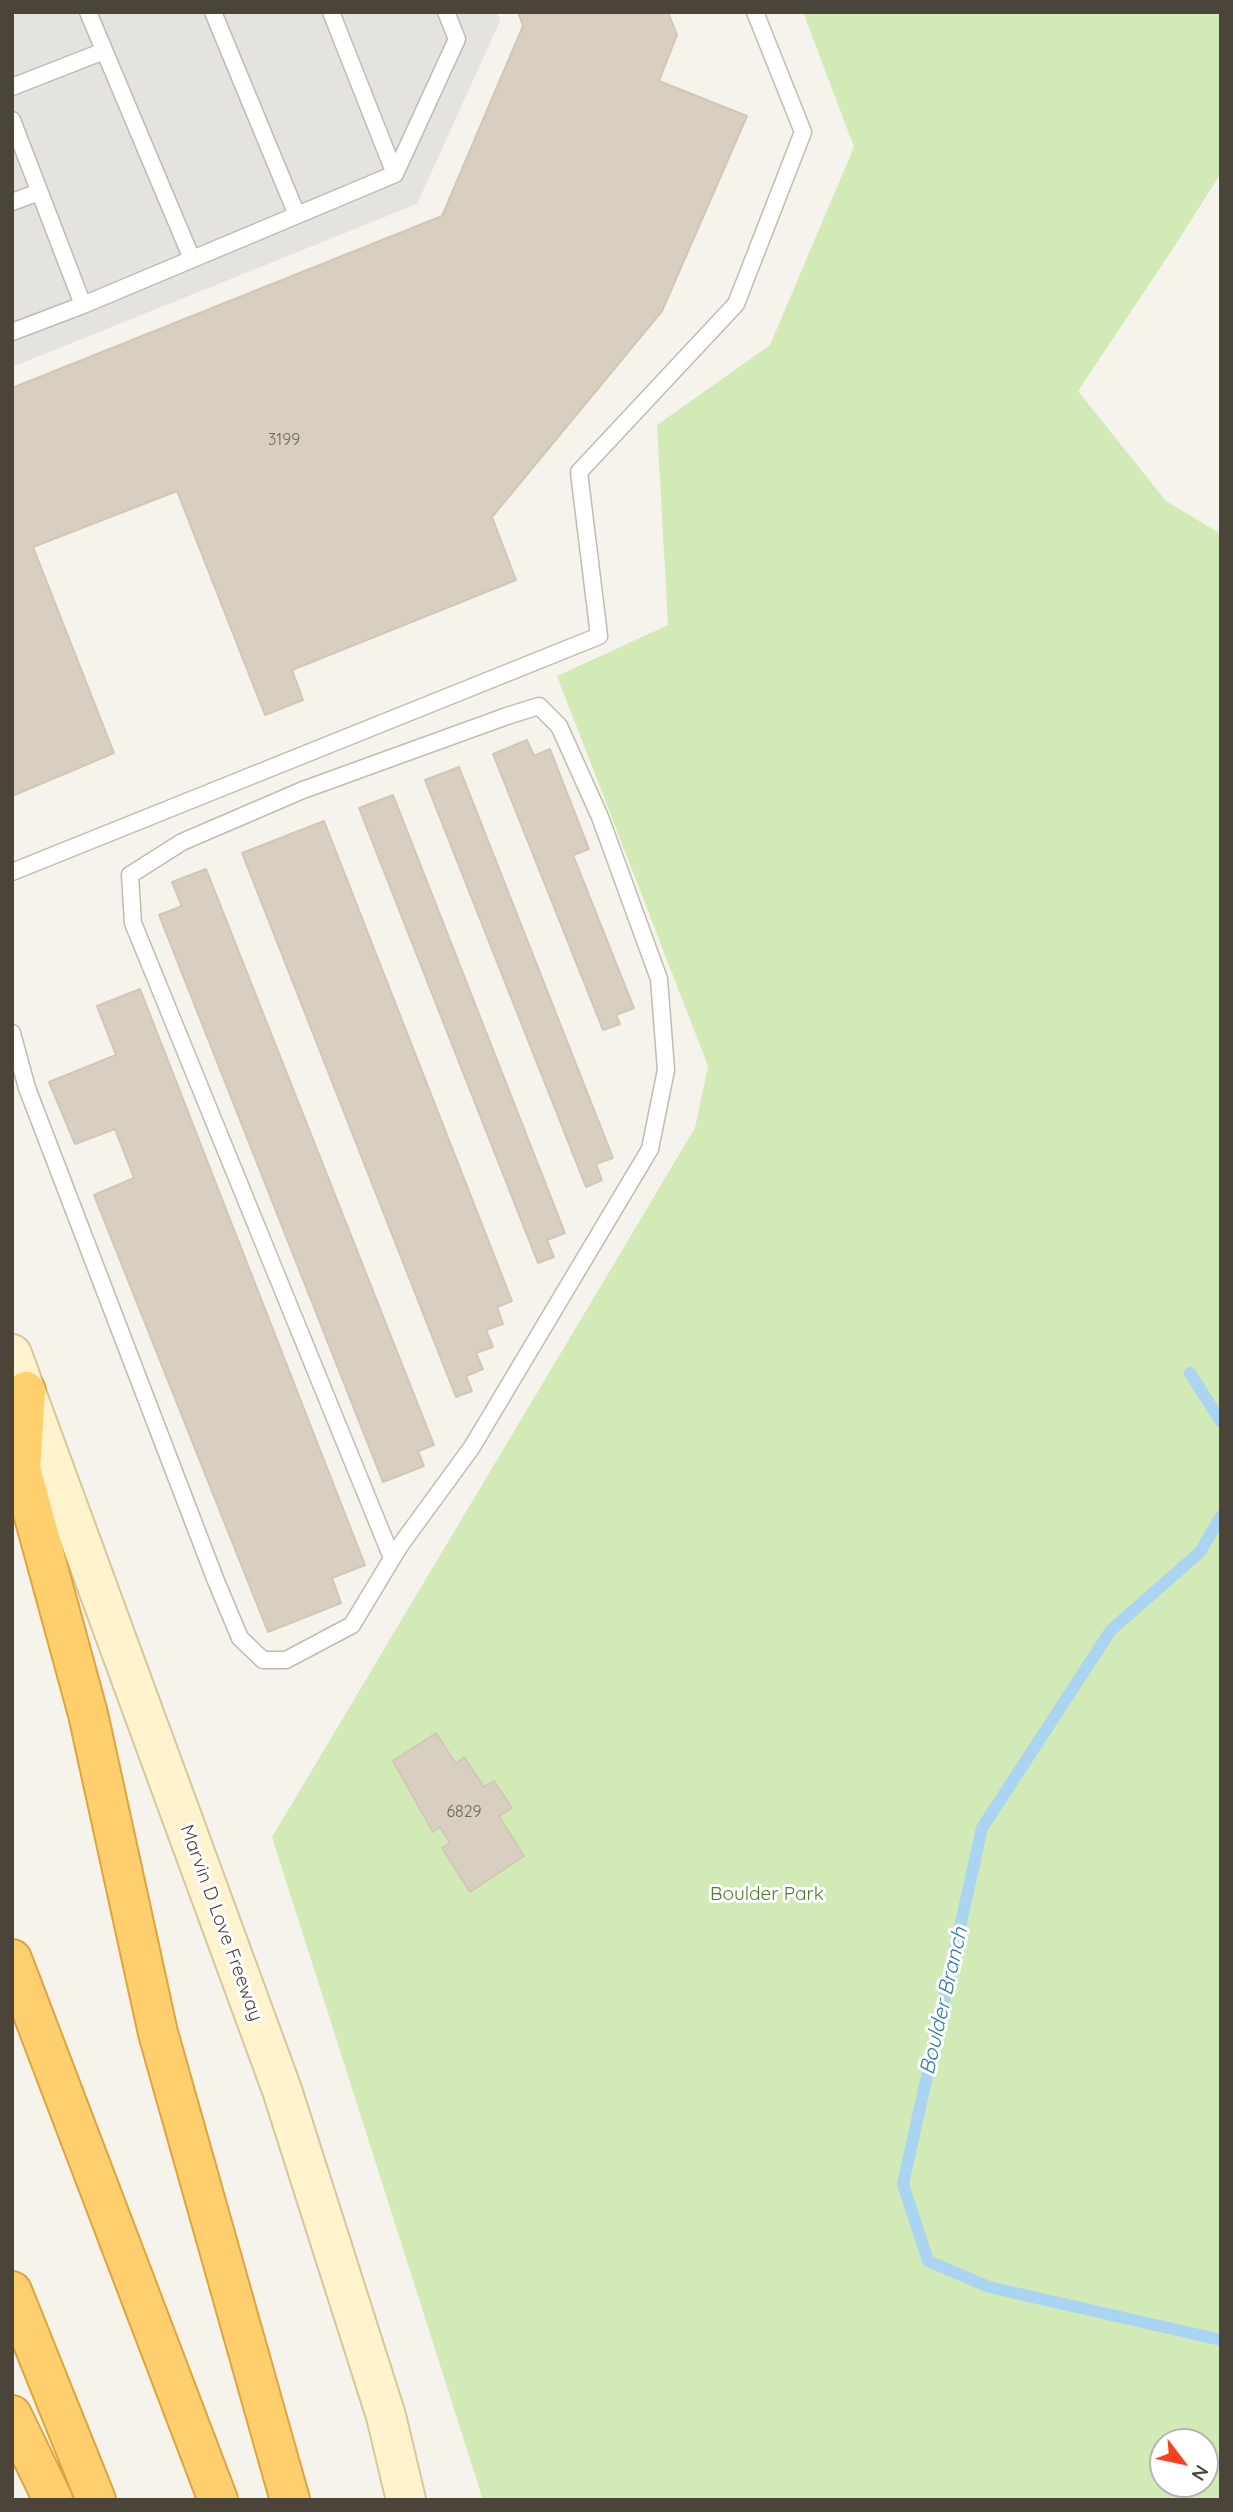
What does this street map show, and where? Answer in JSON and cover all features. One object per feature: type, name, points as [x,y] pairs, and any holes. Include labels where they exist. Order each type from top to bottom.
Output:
[{"type":"highway","points":[[26,1391],[21,1468],[88,1714],[158,2033],[290,2500]]},
{"type":"highway","points":[[12,1959],[218,2500]]},
{"type":"highway","points":[[12,2291],[96,2500]]},
{"type":"highway","points":[[12,2415],[53,2500]]},
{"type":"main road","name":"Marvin D Love Freeway","points":[[12,1354],[282,2090],[386,2416],[406,2500]]},
{"type":"lane","points":[[88,12],[192,259]]},
{"type":"lane","points":[[213,12],[297,215]]},
{"type":"lane","points":[[331,12],[395,174]]},
{"type":"lane","points":[[12,332],[83,305],[395,174],[457,39],[446,12]]},
{"type":"lane","points":[[12,872],[599,636],[579,472],[736,304],[803,132],[755,12]]},
{"type":"lane","points":[[12,87],[104,51]]},
{"type":"lane","points":[[12,120],[83,305]]},
{"type":"lane","points":[[12,202],[40,192]]},
{"type":"lane","points":[[12,1033],[27,1088],[240,1638],[263,1660],[286,1660],[352,1625],[392,1558],[472,1447],[650,1149],[666,1070],[659,979],[600,817],[559,726],[539,706],[303,790],[182,842],[130,875],[133,923],[392,1558]]},
{"type":"green space","name":"Boulder Park","points":[[803,12],[1221,12],[1221,173],[1078,391],[1166,501],[1221,534],[1221,2500],[483,2500],[272,1837],[695,1128],[708,1066],[557,676],[668,625],[657,425],[770,345],[854,147]]},
{"type":"shaded area","points":[[23,12],[497,12],[500,21],[417,204],[12,367],[12,17]]},
{"type":"building","points":[[518,12],[668,12],[677,35],[659,81],[747,116],[662,311],[492,517],[516,580],[292,670],[303,700],[265,715],[177,491],[33,547],[114,753],[12,796],[12,388],[442,216],[523,26]]},
{"type":"building","points":[[527,740],[534,756],[550,749],[589,849],[573,855],[634,1008],[616,1015],[620,1024],[603,1030],[493,754]]},
{"type":"building","points":[[459,767],[613,1158],[596,1164],[602,1180],[586,1187],[425,780]]},
{"type":"building","points":[[393,795],[565,1233],[547,1240],[554,1257],[538,1263],[359,808]]},
{"type":"building","points":[[324,821],[512,1301],[497,1307],[503,1324],[486,1330],[493,1347],[476,1353],[483,1369],[466,1376],[472,1391],[456,1397],[242,853]]},
{"type":"building","points":[[206,869],[434,1445],[418,1451],[424,1466],[383,1482],[159,915],[182,906],[172,882]]},
{"type":"building","points":[[140,989],[365,1565],[332,1578],[341,1603],[268,1632],[94,1195],[134,1178],[115,1129],[75,1144],[49,1082],[116,1055],[97,1006]]},
{"type":"building","points":[[436,1733],[456,1764],[464,1757],[484,1787],[494,1781],[512,1808],[499,1816],[524,1856],[470,1892],[442,1848],[450,1843],[440,1827],[433,1832],[393,1761]]},
{"type":"waterway","name":"Boulder Branch","points":[[1190,1373],[1221,1422]]},
{"type":"waterway","name":"Boulder Branch","points":[[1221,1516],[1200,1552],[1111,1630],[982,1828],[903,2184],[928,2261],[989,2287],[1221,2340]]}]
